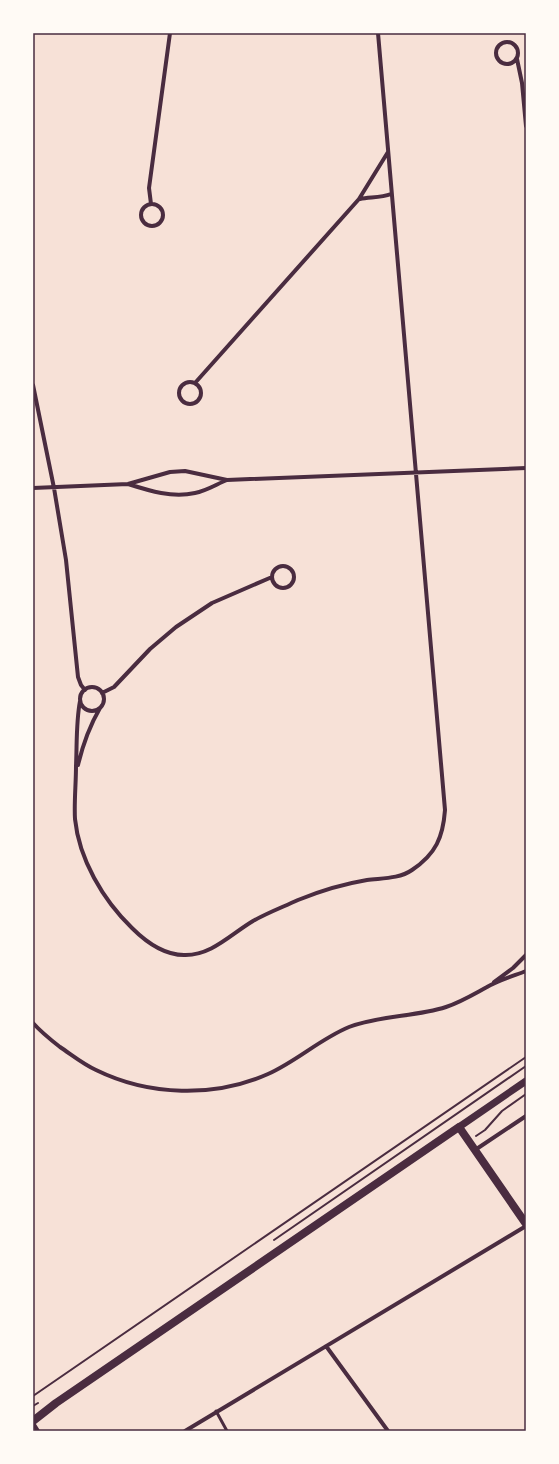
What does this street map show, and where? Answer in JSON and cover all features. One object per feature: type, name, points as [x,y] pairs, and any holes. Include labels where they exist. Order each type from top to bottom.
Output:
[{"type":"main road","points":[[33,1422],[56,1403],[459,1127],[526,1225]]},
{"type":"street","points":[[151,204],[149,194],[170,33]]},
{"type":"street","points":[[76,773],[83,743],[104,700],[102,693],[94,687],[84,690],[81,695],[77,716],[74,804],[75,820],[82,848],[94,877],[124,921],[156,947],[182,955],[193,955],[221,944],[253,922],[300,900],[341,886],[404,874],[421,863],[439,842],[444,826],[445,810],[378,33]]},
{"type":"street","points":[[517,59],[508,64],[501,62],[496,56],[497,48],[506,41],[513,43],[518,48],[519,56],[517,59],[522,83],[526,126]]},
{"type":"street","points":[[196,383],[359,200],[388,152]]},
{"type":"street","points":[[359,200],[370,197],[383,197],[391,194]]},
{"type":"street","points":[[151,204],[155,204],[161,208],[164,215],[162,222],[153,227],[143,222],[141,215],[144,208],[151,204]]},
{"type":"street","points":[[184,383],[196,383],[200,389],[201,396],[194,404],[186,404],[179,396],[179,388],[184,383]]},
{"type":"street","points":[[33,385],[54,488],[66,560],[78,677],[80,685],[84,690]]},
{"type":"street","points":[[33,488],[128,484],[170,472],[185,471],[227,480],[526,468]]},
{"type":"street","points":[[128,484],[156,493],[186,494],[203,491],[227,480]]},
{"type":"street","points":[[281,565],[289,567],[294,572],[294,580],[290,586],[283,588],[276,586],[272,580],[272,577],[274,569],[281,565]]},
{"type":"street","points":[[102,693],[114,687],[150,649],[176,627],[212,603],[272,577]]},
{"type":"street","points":[[80,701],[82,707],[89,711],[94,711],[101,707]]},
{"type":"street","points":[[485,988],[513,968],[526,955]]},
{"type":"street","points":[[33,1023],[54,1042],[74,1057],[96,1070],[154,1089],[179,1091],[205,1090],[252,1081],[288,1063],[331,1036],[350,1027],[380,1018],[446,1007],[485,988],[526,971]]},
{"type":"street","points":[[459,1127],[526,1081]]},
{"type":"street","points":[[475,1150],[526,1116]]},
{"type":"street","points":[[185,1431],[526,1225]]},
{"type":"street","points":[[326,1346],[388,1431]]},
{"type":"street","points":[[33,1422],[38,1431]]},
{"type":"lane","points":[[216,1411],[227,1431]]},
{"type":"path","points":[[33,1396],[526,1057]]},
{"type":"path","points":[[270,1242],[526,1066]]},
{"type":"path","points":[[469,1141],[485,1130],[502,1111],[526,1094]]},
{"type":"path","points":[[33,1406],[42,1400]]}]
